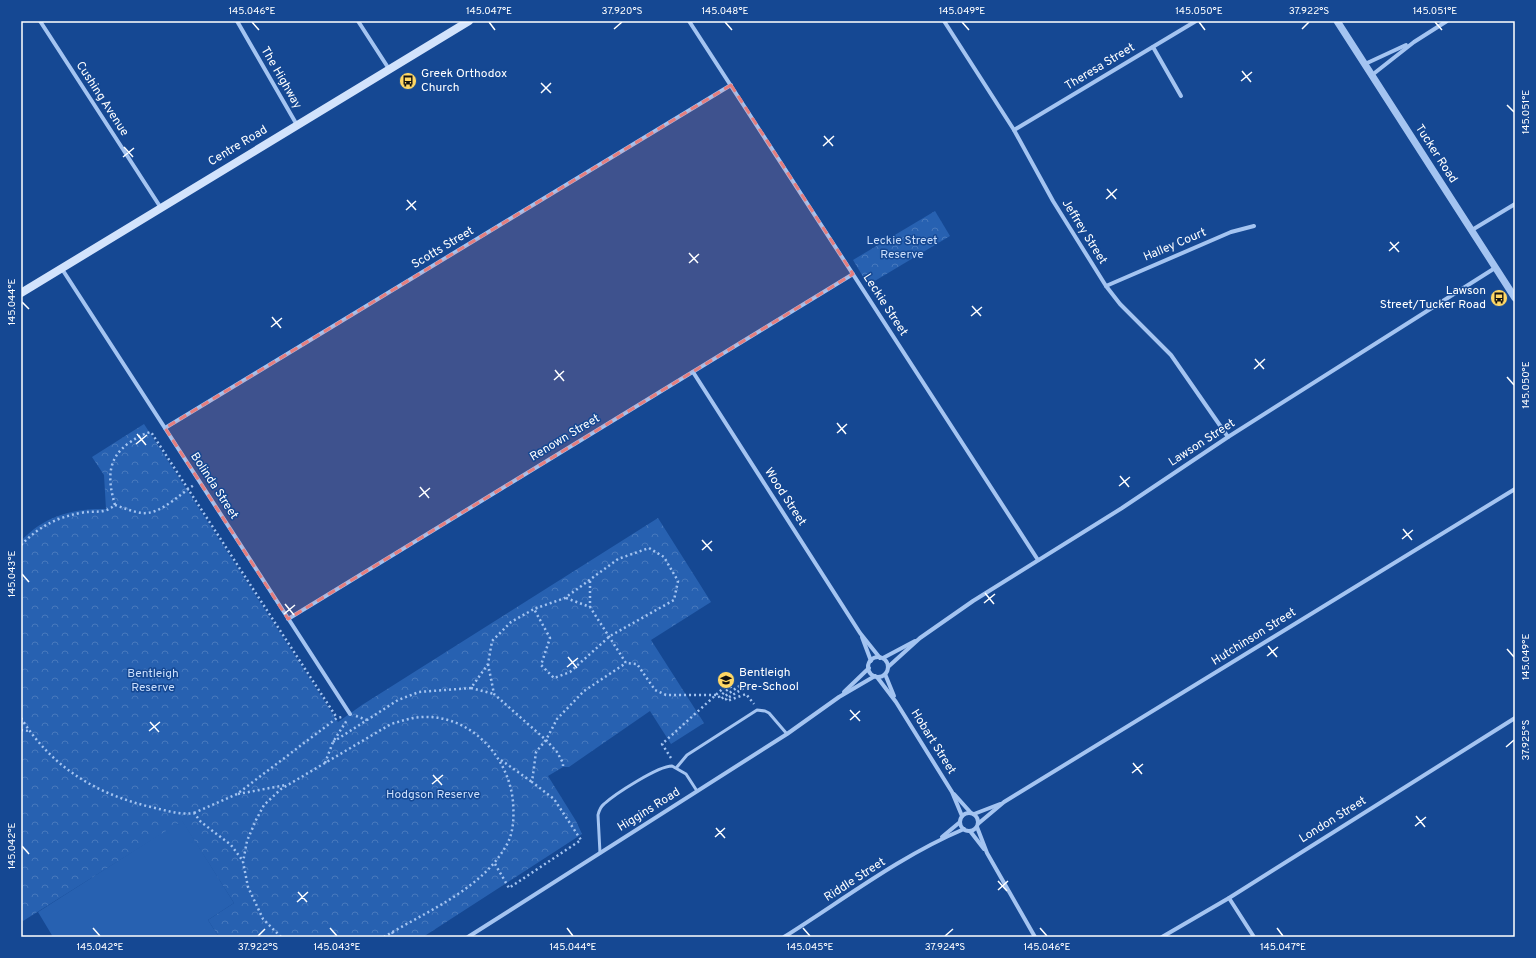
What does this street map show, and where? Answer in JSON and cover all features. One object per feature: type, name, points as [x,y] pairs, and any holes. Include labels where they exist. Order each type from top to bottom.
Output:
[{"type":"main road","name":"Centre Road","points":[[21,293],[469,21]]},
{"type":"street","name":"Cushing Avenue","points":[[40,21],[161,208]]},
{"type":"street","name":"The Highway","points":[[237,21],[297,125]]},
{"type":"street","points":[[358,21],[389,69]]},
{"type":"street","name":"Leckie Street","points":[[689,21],[1038,560]]},
{"type":"street","name":"Jeffrey Street","points":[[944,21],[1014,130],[1053,201],[1106,286],[1120,304],[1171,354],[1228,438]]},
{"type":"street","name":"Theresa Street","points":[[1014,130],[1196,21]]},
{"type":"street","name":"Tucker Road","points":[[1337,21],[1515,298]]},
{"type":"street","points":[[1372,75],[1414,42],[1447,21]]},
{"type":"street","points":[[1365,64],[1414,42]]},
{"type":"street","points":[[1152,47],[1181,96]]},
{"type":"street","name":"Scotts Street","points":[[165,428],[731,84]]},
{"type":"street","points":[[1472,230],[1515,204]]},
{"type":"street","name":"Halley Court","points":[[1106,286],[1231,232],[1254,226]]},
{"type":"street","name":"Bolinda Street","points":[[61,268],[350,714]]},
{"type":"street","name":"Lawson Street","points":[[888,667],[920,638],[968,604],[1122,508],[1228,438],[1495,268]]},
{"type":"street","name":"Renown Street","points":[[288,619],[853,274]]},
{"type":"street","name":"Wood Street","points":[[692,372],[860,633],[881,658]]},
{"type":"street","name":"Hutchinson Street","points":[[978,825],[1004,802],[1515,488]]},
{"type":"street","name":"Wood Street","points":[[860,633],[871,661]]},
{"type":"street","name":"Lawson Street","points":[[881,658],[920,638]]},
{"type":"street","points":[[881,658],[887,662],[888,667],[885,674],[876,676],[871,673],[869,668],[871,661],[881,658]]},
{"type":"street","name":"Higgins Road","points":[[839,697],[869,668]]},
{"type":"street","name":"Hobart Street","points":[[885,674],[896,702]]},
{"type":"street","name":"Higgins Road","points":[[468,937],[787,734],[839,697],[876,676]]},
{"type":"street","name":"Hobart Street","points":[[876,676],[896,702],[952,792],[962,816]]},
{"type":"street","name":"London Street","points":[[1162,937],[1229,898],[1515,718]]},
{"type":"street","name":"Hobart Street","points":[[952,792],[972,813]]},
{"type":"street","name":"Hutchinson Street","points":[[972,813],[1004,802]]},
{"type":"street","points":[[987,853],[978,825],[978,818],[972,813],[966,813],[962,816],[960,822],[964,830],[970,831],[987,853],[1035,937]]},
{"type":"street","name":"Riddle Street","points":[[937,841],[960,822]]},
{"type":"street","points":[[970,831],[978,825]]},
{"type":"street","name":"Riddle Street","points":[[784,937],[903,860],[937,841],[964,830]]},
{"type":"street","points":[[1229,898],[1254,937]]},
{"type":"lane","points":[[677,767],[687,755],[757,710],[768,713],[787,734]]},
{"type":"lane","points":[[600,853],[598,815],[604,804],[666,766],[677,767],[686,774],[697,791]]},
{"type":"path","points":[[115,505],[109,480],[110,468],[113,459],[124,446],[144,434],[151,432],[337,718]]},
{"type":"path","points":[[115,505],[142,513],[148,512],[164,506],[188,489]]},
{"type":"path","points":[[21,545],[40,527],[49,522],[82,513],[105,512],[115,505]]},
{"type":"path","points":[[494,694],[488,664],[492,641],[511,622],[534,609],[565,598],[618,559],[649,548],[664,557],[678,581],[674,600],[610,636],[570,672],[554,678],[541,665],[550,638],[534,609]]},
{"type":"path","points":[[590,580],[590,607],[626,663]]},
{"type":"path","points":[[565,598],[590,607]]},
{"type":"path","points":[[532,782],[536,752],[546,740],[557,719],[584,691],[626,663],[637,664],[656,690],[666,695],[716,695]]},
{"type":"path","points":[[471,688],[488,664]]},
{"type":"path","points":[[677,767],[662,744],[730,682],[733,685],[719,697],[721,699],[742,684],[744,688],[726,699],[727,701],[746,694]]},
{"type":"path","points":[[333,742],[398,700],[419,692],[471,688],[494,694],[546,740],[560,757],[563,766]]},
{"type":"path","points":[[21,718],[29,731],[49,754],[66,769],[102,792],[142,805],[176,812],[194,813],[236,794],[337,718],[350,714]]},
{"type":"path","points":[[325,763],[333,742],[350,714]]},
{"type":"path","points":[[243,862],[248,841],[264,805],[275,793],[391,724],[407,719],[425,717],[448,721],[465,727],[482,738],[500,759],[554,799],[581,840],[509,888],[495,864]]},
{"type":"path","points":[[21,730],[29,731]]},
{"type":"path","points":[[384,937],[456,896],[495,864],[507,844],[514,818],[512,785],[500,759]]},
{"type":"path","points":[[236,794],[291,784]]},
{"type":"path","points":[[194,813],[201,822],[231,845],[243,862],[252,899],[262,919],[281,937]]},
{"type":"path","points":[[392,932],[395,937]]},
{"type":"highlighted area","points":[[731,85],[853,274],[288,619],[165,428]]},
{"type":"green space","name":"Leckie Street Reserve","points":[[935,211],[950,236],[868,285],[853,260]]},
{"type":"green space","points":[[144,424],[338,722],[362,705],[658,518],[711,602],[651,640],[704,723],[671,744],[650,711],[569,767],[563,767],[548,776],[576,821],[582,834],[423,937],[219,937],[208,920],[234,903],[182,821],[23,921],[21,918],[21,541],[39,525],[60,515],[82,510],[106,509],[104,475],[92,457]]},
{"type":"green space","points":[[182,820],[234,903],[208,920],[219,937],[53,937],[38,912]]},
{"type":"place","name":"Greek Orthodox Church","points":[[408,81]]},
{"type":"place","name":"Lawson Street/Tucker Road","points":[[1499,298]]},
{"type":"place","name":"Bentleigh Pre-School","points":[[726,680]]},
{"type":"park label","name":"Bentleigh Reserve","points":[[153,681]]},
{"type":"park label","name":"Hodgson Reserve","points":[[433,795]]}]
